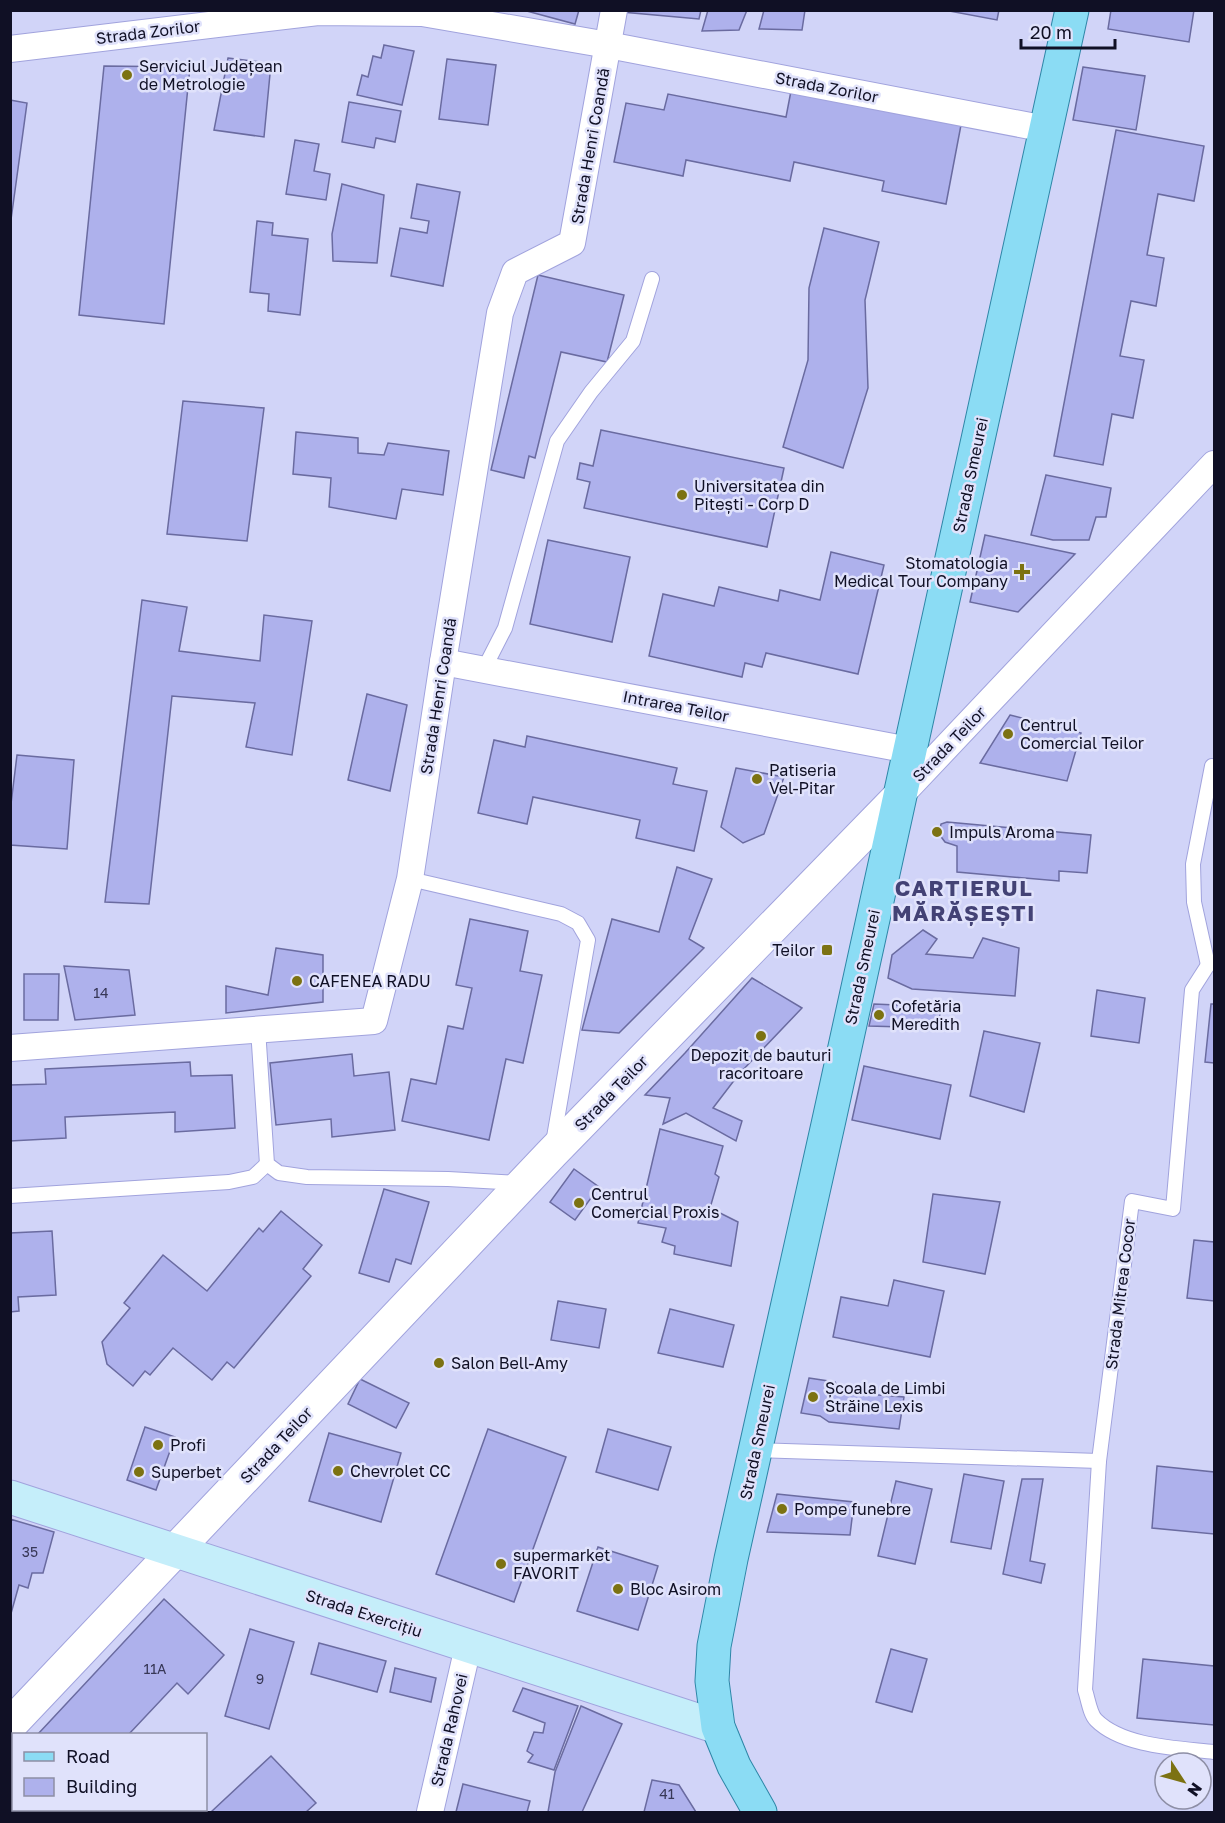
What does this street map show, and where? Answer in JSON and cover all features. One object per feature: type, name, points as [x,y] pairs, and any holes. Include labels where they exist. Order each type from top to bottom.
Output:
[{"type":"main road","name":"Strada Smeurei","points":[[759,1812],[734,1766],[718,1727],[712,1682],[714,1646],[755,1450],[1072,10]]},
{"type":"main road","name":"Strada Exercițiu","points":[[10,1497],[718,1727]]},
{"type":"street","points":[[608,45],[614,10]]},
{"type":"street","name":"Strada Zorilor","points":[[10,49],[318,12],[422,13],[608,45],[1046,129]]},
{"type":"street","name":"Strada Henri Coandă","points":[[10,1048],[374,1021],[410,879],[442,662],[500,313],[515,272],[572,243],[608,45]]},
{"type":"street","name":"Strada Teilor","points":[[10,1725],[552,1153],[899,797],[1215,464]]},
{"type":"street","name":"Intrarea Teilor","points":[[442,662],[909,750]]},
{"type":"street","name":"Strada Rahovei","points":[[430,1812],[468,1647]]},
{"type":"lane","points":[[484,669],[505,628],[557,441],[591,392],[633,341],[652,279]]},
{"type":"lane","points":[[1211,964],[1194,902],[1193,864],[1212,766]]},
{"type":"lane","points":[[410,879],[561,914],[578,923],[588,940],[552,1153]]},
{"type":"lane","name":"Strada Mitrea Cocor","points":[[1211,964],[1192,990],[1173,1209],[1132,1201],[1099,1461],[1085,1690],[1094,1719],[1120,1736],[1157,1745],[1215,1752]]},
{"type":"lane","points":[[258,1029],[267,1164],[279,1173],[307,1177],[448,1179],[524,1183]]},
{"type":"lane","points":[[10,1196],[229,1182],[253,1177],[267,1164]]},
{"type":"lane","points":[[755,1450],[1099,1461]]},
{"type":"building","points":[[523,10],[579,10],[575,24]]},
{"type":"building","points":[[623,10],[701,10],[699,19],[622,12]]},
{"type":"building","points":[[708,10],[747,10],[739,30],[702,31]]},
{"type":"building","points":[[764,10],[805,10],[802,30],[759,29]]},
{"type":"building","points":[[944,10],[999,10],[997,20]]},
{"type":"building","points":[[1111,10],[1194,10],[1189,42],[1108,29]]},
{"type":"building","points":[[384,45],[414,51],[402,105],[357,95],[362,75],[368,77],[373,56],[381,58]]},
{"type":"building","points":[[228,58],[260,62],[270,74],[264,137],[214,130]]},
{"type":"building","points":[[447,59],[496,65],[488,125],[439,119]]},
{"type":"building","points":[[104,66],[190,67],[164,324],[79,315]]},
{"type":"building","points":[[1083,67],[1145,76],[1136,130],[1073,120]]},
{"type":"building","points":[[791,91],[961,125],[946,204],[882,191],[884,181],[794,162],[790,181],[686,160],[683,176],[614,162],[626,103],[664,110],[668,94],[786,117]]},
{"type":"building","points":[[10,100],[27,103],[10,227]]},
{"type":"building","points":[[349,102],[401,111],[395,142],[376,138],[374,148],[342,142]]},
{"type":"building","points":[[1116,130],[1204,146],[1194,201],[1158,194],[1147,255],[1164,258],[1156,306],[1131,301],[1120,356],[1144,360],[1133,418],[1112,414],[1103,465],[1054,456]]},
{"type":"building","points":[[295,140],[319,144],[314,171],[330,174],[326,200],[286,194]]},
{"type":"building","points":[[342,184],[384,195],[377,263],[333,261],[332,234]]},
{"type":"building","points":[[417,184],[460,192],[443,286],[391,276],[400,228],[427,233],[429,221],[411,218]]},
{"type":"building","points":[[257,221],[273,223],[272,235],[308,239],[300,315],[268,311],[269,294],[250,292]]},
{"type":"building","points":[[824,228],[879,242],[865,300],[868,388],[843,468],[783,447],[808,360],[809,288]]},
{"type":"building","points":[[538,275],[624,295],[607,362],[561,352],[535,458],[529,456],[524,478],[491,470]]},
{"type":"building","points":[[183,401],[264,408],[247,541],[167,534]]},
{"type":"building","name":"Universitatea din Pitești - Corp D","points":[[601,430],[784,468],[767,547],[584,508],[590,482],[577,479],[580,463],[593,466]]},
{"type":"building","points":[[296,432],[358,438],[358,453],[384,455],[388,443],[449,451],[443,495],[402,489],[396,519],[329,507],[331,478],[293,474]]},
{"type":"building","points":[[1046,475],[1111,488],[1106,517],[1096,517],[1089,540],[1053,540],[1031,535]]},
{"type":"building","points":[[985,535],[1075,554],[1018,612],[970,602]]},
{"type":"building","points":[[548,540],[630,557],[612,642],[530,624]]},
{"type":"building","points":[[831,552],[884,565],[858,674],[766,653],[762,667],[745,663],[742,677],[649,656],[663,594],[714,606],[719,587],[778,601],[780,590],[820,600]]},
{"type":"building","points":[[142,600],[187,607],[179,651],[260,661],[264,615],[312,621],[292,755],[246,747],[255,703],[172,696],[149,904],[105,902]]},
{"type":"building","points":[[367,694],[407,705],[390,791],[348,780]]},
{"type":"building","points":[[1010,715],[1081,733],[1067,781],[980,763]]},
{"type":"building","points":[[527,736],[677,768],[673,784],[707,791],[694,851],[636,838],[640,820],[533,797],[527,824],[478,813],[494,740],[525,747]]},
{"type":"building","points":[[17,755],[74,760],[67,849],[10,845],[10,812]]},
{"type":"building","points":[[736,768],[784,777],[764,834],[743,843],[721,827]]},
{"type":"building","points":[[947,822],[1091,835],[1087,873],[1059,871],[1059,881],[957,872],[957,846],[945,842],[939,834],[941,824]]},
{"type":"building","points":[[677,867],[712,879],[689,939],[704,948],[619,1033],[582,1030],[612,919],[659,932]]},
{"type":"building","points":[[470,919],[528,931],[520,971],[542,975],[523,1063],[506,1059],[489,1140],[402,1121],[411,1079],[436,1084],[448,1026],[463,1029],[472,988],[456,985]]},
{"type":"building","points":[[923,930],[937,939],[926,954],[973,958],[983,938],[1019,948],[1015,996],[912,989],[888,978],[892,955]]},
{"type":"building","name":"CAFENEA RADU","points":[[276,948],[323,955],[323,1002],[226,1013],[226,986],[268,995]]},
{"type":"building","points":[[64,966],[129,970],[135,1015],[75,1020]]},
{"type":"building","points":[[24,974],[59,974],[58,1020],[24,1020]]},
{"type":"building","points":[[752,978],[802,1008],[739,1074],[713,1108],[742,1121],[736,1141],[686,1113],[663,1124],[670,1098],[645,1095]]},
{"type":"building","points":[[1097,990],[1145,998],[1139,1043],[1091,1036]]},
{"type":"building","points":[[874,1004],[941,1007],[938,1028],[869,1026]]},
{"type":"building","points":[[1211,1004],[1214,1004],[1214,1063],[1205,1062]]},
{"type":"building","points":[[984,1031],[1040,1043],[1024,1112],[970,1096]]},
{"type":"building","points":[[352,1054],[354,1076],[389,1072],[395,1130],[332,1137],[331,1119],[276,1125],[270,1063]]},
{"type":"building","points":[[190,1062],[191,1076],[232,1075],[235,1128],[175,1132],[175,1112],[65,1117],[66,1138],[10,1141],[10,1085],[46,1084],[45,1069]]},
{"type":"building","points":[[864,1066],[951,1085],[940,1139],[852,1120]]},
{"type":"building","points":[[660,1129],[723,1146],[715,1174],[719,1177],[710,1208],[738,1222],[731,1266],[674,1254],[675,1246],[662,1242],[666,1228],[638,1223]]},
{"type":"building","points":[[574,1169],[599,1187],[575,1220],[550,1202]]},
{"type":"building","points":[[384,1189],[429,1202],[411,1264],[396,1259],[389,1282],[359,1273]]},
{"type":"building","points":[[933,1194],[1000,1202],[985,1274],[923,1262]]},
{"type":"building","points":[[281,1211],[322,1245],[303,1269],[311,1276],[234,1368],[227,1362],[212,1380],[173,1348],[150,1375],[145,1371],[133,1386],[107,1364],[102,1342],[130,1308],[124,1303],[163,1255],[207,1291],[259,1228],[263,1232]]},
{"type":"building","points":[[52,1231],[56,1295],[18,1297],[19,1311],[10,1312],[10,1233]]},
{"type":"building","points":[[1194,1240],[1214,1242],[1214,1301],[1187,1298]]},
{"type":"building","points":[[894,1280],[944,1291],[930,1357],[833,1337],[841,1297],[888,1306]]},
{"type":"building","points":[[558,1301],[606,1309],[599,1348],[551,1340]]},
{"type":"building","points":[[670,1309],[734,1325],[723,1367],[658,1353]]},
{"type":"building","points":[[809,1378],[835,1382],[840,1392],[904,1397],[899,1429],[829,1422],[820,1416],[801,1413]]},
{"type":"building","points":[[360,1379],[409,1403],[396,1428],[348,1404]]},
{"type":"building","points":[[145,1427],[175,1437],[156,1490],[127,1480]]},
{"type":"building","points":[[488,1429],[566,1457],[514,1602],[436,1574]]},
{"type":"building","points":[[608,1429],[671,1447],[658,1490],[596,1472]]},
{"type":"building","points":[[329,1433],[401,1453],[381,1522],[309,1501]]},
{"type":"building","points":[[1157,1466],[1214,1472],[1214,1534],[1152,1528]]},
{"type":"building","points":[[964,1474],[1004,1481],[991,1549],[951,1542]]},
{"type":"building","points":[[1022,1479],[1043,1479],[1030,1561],[1045,1564],[1041,1583],[1003,1574]]},
{"type":"building","points":[[896,1481],[932,1489],[915,1564],[878,1556]]},
{"type":"building","points":[[777,1494],[854,1502],[850,1535],[767,1532]]},
{"type":"building","points":[[10,1519],[54,1532],[43,1573],[32,1573],[28,1588],[19,1585],[10,1617]]},
{"type":"building","name":"Bloc Asirom","points":[[598,1547],[658,1566],[638,1630],[577,1611]]},
{"type":"building","points":[[164,1599],[224,1655],[188,1694],[177,1683],[130,1733],[39,1733]]},
{"type":"building","points":[[250,1629],[294,1642],[269,1729],[225,1716]]},
{"type":"building","points":[[319,1643],[386,1661],[377,1692],[311,1674]]},
{"type":"building","points":[[891,1649],[927,1659],[912,1712],[876,1702]]},
{"type":"building","points":[[1143,1659],[1214,1666],[1214,1725],[1137,1718]]},
{"type":"building","points":[[395,1668],[436,1678],[431,1702],[390,1692]]},
{"type":"building","points":[[523,1688],[578,1706],[554,1770],[528,1762],[533,1755],[527,1751],[534,1732],[543,1733],[545,1723],[513,1711]]},
{"type":"building","points":[[581,1706],[622,1724],[582,1812],[548,1812],[555,1772]]},
{"type":"building","points":[[271,1756],[316,1803],[306,1812],[211,1812]]},
{"type":"building","points":[[652,1780],[679,1785],[696,1812],[644,1812]]},
{"type":"building","points":[[463,1784],[530,1801],[527,1812],[456,1812]]},
{"type":"building","points":[[36,1811],[110,1812],[38,1812]]},
{"type":"place","name":"Serviciul Județean de Metrologie","points":[[127,75]]},
{"type":"place","name":"Universitatea din Pitești - Corp D","points":[[682,495]]},
{"type":"place","name":"Stomatologia Medical Tour Company","points":[[1022,572]]},
{"type":"place","name":"Centrul Comercial Teilor","points":[[1008,734]]},
{"type":"place","name":"Patiseria Vel-Pitar","points":[[757,779]]},
{"type":"place","name":"Impuls Aroma","points":[[937,832]]},
{"type":"place","name":"Teilor","points":[[827,950]]},
{"type":"place","name":"CAFENEA RADU","points":[[297,981]]},
{"type":"place","name":"Cofetăria Meredith","points":[[879,1015]]},
{"type":"place","name":"Depozit de bauturi racoritoare","points":[[761,1036]]},
{"type":"place","name":"Centrul Comercial Proxis","points":[[579,1203]]},
{"type":"place","name":"Salon Bell-Amy","points":[[439,1363]]},
{"type":"place","name":"Școala de Limbi Străine Lexis","points":[[813,1397]]},
{"type":"place","name":"Profi","points":[[158,1445]]},
{"type":"place","name":"Chevrolet CC","points":[[338,1471]]},
{"type":"place","name":"Superbet","points":[[139,1472]]},
{"type":"place","name":"Pompe funebre","points":[[782,1509]]},
{"type":"place","name":"supermarket FAVORIT","points":[[501,1564]]},
{"type":"place","name":"Bloc Asirom","points":[[618,1589]]},
{"type":"district","name":"CARTIERUL MĂRĂȘEȘTI","points":[[964,900]]}]
